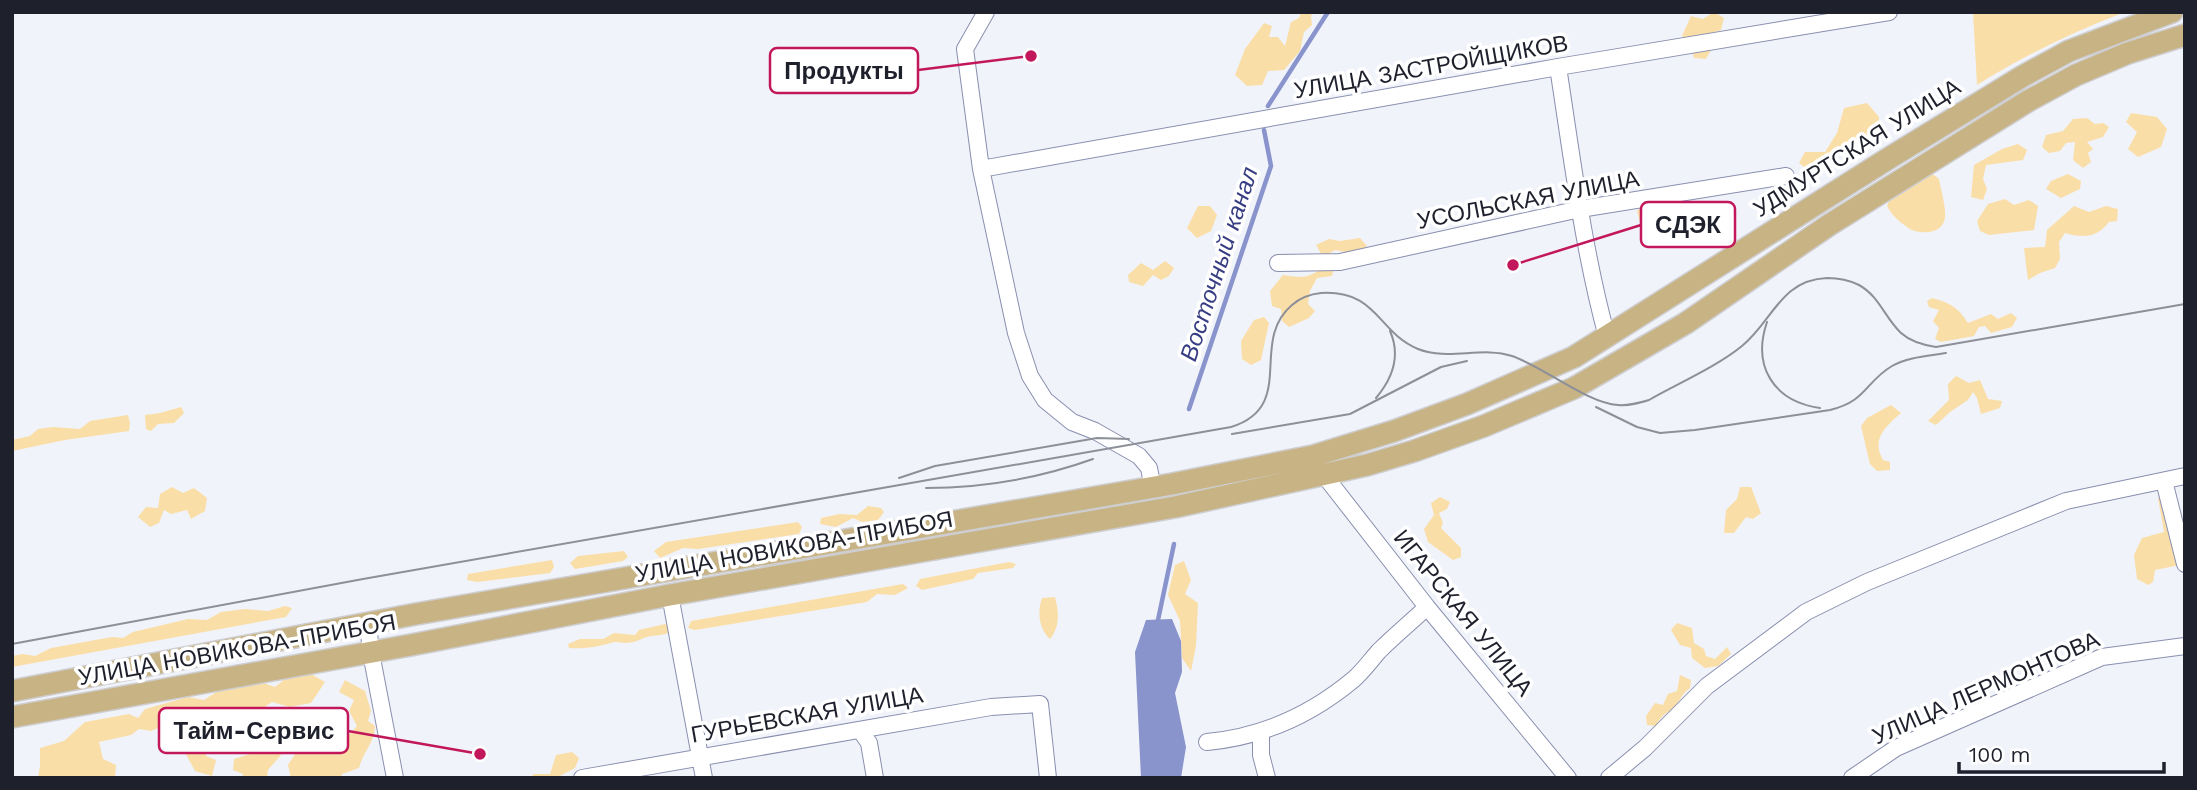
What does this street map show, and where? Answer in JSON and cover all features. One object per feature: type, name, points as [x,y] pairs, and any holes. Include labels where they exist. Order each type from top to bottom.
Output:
[{"type":"main road","name":"УДМУРТСКАЯ УЛИЦА","points":[[1543,371],[1574,357],[1607,337],[1886,159],[2023,76],[2069,51],[2172,12]]},
{"type":"main road","name":"УЛИЦА НОВИКОВА-ПРИБОЯ","points":[[12,717],[371,653],[670,595],[1175,508],[1325,475],[1414,451],[1484,426],[1574,388],[1686,323],[1840,217],[2028,101],[2076,75],[2128,53],[2185,35]]},
{"type":"main road","name":"УЛИЦА НОВИКОВА-ПРИБОЯ","points":[[12,691],[368,623],[1153,488],[1313,456],[1455,408],[1543,371]]},
{"type":"street","points":[[986,12],[965,49],[981,169],[1016,332],[1030,376],[1045,400],[1072,422],[1095,431],[1139,456],[1149,468],[1153,488]]},
{"type":"street","name":"УЛИЦА ЗАСТРОЙЩИКОВ","points":[[981,169],[1558,67],[1889,12]]},
{"type":"street","points":[[1558,67],[1580,209],[1607,337]]},
{"type":"street","name":"УСОЛЬСКАЯ УЛИЦА","points":[[1278,262],[1340,262],[1580,209],[1786,176]]},
{"type":"street","name":"ИГАРСКАЯ УЛИЦА","points":[[1325,475],[1427,607],[1568,778]]},
{"type":"street","points":[[1609,778],[1645,748],[1707,686],[1806,612],[1867,582],[2066,501],[2185,476]]},
{"type":"street","points":[[2164,481],[2185,564]]},
{"type":"street","points":[[670,595],[704,778]]},
{"type":"street","points":[[1207,742],[1261,732],[1294,719],[1355,679],[1380,650],[1427,607]]},
{"type":"street","points":[[368,623],[371,653],[395,778]]},
{"type":"street","name":"УЛИЦА ЛЕРМОНТОВА","points":[[1852,778],[1896,748],[2102,656],[2185,646]]},
{"type":"street","name":"ГУРЬЕВСКАЯ УЛИЦА","points":[[582,778],[991,707],[1040,704],[1048,778]]},
{"type":"street","points":[[860,730],[869,743],[876,778]]},
{"type":"street","points":[[1261,732],[1261,755],[1267,778]]},
{"type":"shaded area","points":[[1301,12],[1313,12],[1312,25],[1304,32],[1300,51],[1284,70],[1268,71],[1262,85],[1247,86],[1235,75],[1245,49],[1264,23],[1272,26],[1269,37],[1278,37],[1285,46],[1291,22],[1299,18]]},
{"type":"shaded area","points":[[1714,12],[1724,18],[1721,30],[1702,36],[1711,50],[1706,59],[1694,58],[1690,43],[1682,36],[1691,16],[1703,19]]},
{"type":"shaded area","points":[[1973,12],[2125,12],[2050,45],[1977,85]]},
{"type":"shaded area","points":[[1867,103],[1879,117],[1879,134],[1871,143],[1858,143],[1854,149],[1840,152],[1827,164],[1819,161],[1807,169],[1799,163],[1805,152],[1825,152],[1837,133],[1844,108]]},
{"type":"shaded area","points":[[2131,113],[2157,117],[2167,129],[2161,147],[2138,157],[2128,149],[2137,132],[2126,122]]},
{"type":"shaded area","points":[[2087,118],[2095,124],[2103,123],[2109,127],[2103,137],[2087,142],[2093,149],[2088,153],[2091,162],[2083,168],[2073,160],[2075,142],[2066,143],[2060,151],[2049,153],[2042,147],[2046,135],[2063,131],[2073,119]]},
{"type":"shaded area","points":[[2018,144],[2027,150],[2023,160],[1986,165],[1983,179],[1987,189],[1983,200],[1971,197],[1974,165],[2002,149]]},
{"type":"shaded area","points":[[1927,174],[1939,179],[1945,217],[1944,223],[1936,230],[1920,232],[1904,225],[1887,206],[1889,201]]},
{"type":"shaded area","points":[[2068,174],[2081,181],[2080,189],[2061,198],[2046,189],[2051,181]]},
{"type":"shaded area","points":[[2005,199],[2014,205],[2029,200],[2038,206],[2034,230],[1989,235],[1980,231],[1977,221],[1988,204]]},
{"type":"shaded area","points":[[1659,203],[1669,212],[1669,228],[1653,236],[1641,226],[1637,211],[1644,204]]},
{"type":"shaded area","points":[[1198,206],[1210,206],[1217,215],[1211,231],[1197,238],[1187,228]]},
{"type":"shaded area","points":[[2074,206],[2089,212],[2106,206],[2118,209],[2117,221],[2109,222],[2095,234],[2078,236],[2065,233],[2059,242],[2060,259],[2055,268],[2028,280],[2024,248],[2045,247],[2047,230]]},
{"type":"shaded area","points":[[1360,238],[1367,246],[1355,254],[1335,250],[1323,257],[1316,245],[1329,239],[1340,241]]},
{"type":"shaded area","points":[[1165,261],[1174,268],[1169,276],[1161,280],[1153,275],[1143,286],[1129,282],[1128,275],[1141,263],[1153,270]]},
{"type":"shaded area","points":[[1325,265],[1334,267],[1332,276],[1317,278],[1310,291],[1308,304],[1315,311],[1309,318],[1289,327],[1282,321],[1281,309],[1272,306],[1270,291],[1283,275],[1306,276]]},
{"type":"shaded area","points":[[1932,298],[1953,306],[1968,323],[1991,314],[1998,319],[2011,313],[2017,318],[2012,327],[1991,333],[1985,326],[1979,327],[1974,336],[1941,342],[1935,339],[1939,328],[1933,321],[1939,310],[1929,307],[1927,301]]},
{"type":"shaded area","points":[[1264,317],[1269,323],[1261,360],[1251,365],[1242,359],[1241,341],[1254,320]]},
{"type":"shaded area","points":[[1956,376],[1969,383],[1980,380],[1988,399],[2002,401],[2000,408],[1981,414],[1973,392],[1968,400],[1936,425],[1928,421],[1949,400],[1948,384]]},
{"type":"shaded area","points":[[1891,405],[1901,413],[1885,428],[1878,446],[1883,460],[1890,462],[1890,470],[1877,471],[1870,464],[1861,426],[1867,418]]},
{"type":"shaded area","points":[[181,407],[184,413],[174,423],[158,424],[151,431],[146,429],[145,415]]},
{"type":"shaded area","points":[[128,415],[129,431],[12,451],[12,440],[30,436],[38,429],[80,429],[90,421]]},
{"type":"shaded area","points":[[172,487],[183,493],[194,488],[207,498],[205,511],[191,519],[187,510],[171,514],[164,510],[159,523],[150,527],[138,517],[146,507],[158,508],[160,494]]},
{"type":"shaded area","points":[[1740,487],[1751,487],[1761,513],[1753,519],[1746,517],[1734,533],[1724,533],[1726,510],[1737,499]]},
{"type":"shaded area","points":[[2170,496],[2182,515],[2178,523],[2180,565],[2155,570],[2153,582],[2148,585],[2137,579],[2134,555],[2142,538],[2164,532],[2158,498]]},
{"type":"shaded area","points":[[1440,497],[1450,502],[1447,509],[1439,513],[1443,523],[1441,528],[1461,548],[1461,557],[1453,560],[1428,542],[1424,529],[1434,515],[1431,503]]},
{"type":"shaded area","points":[[868,506],[881,508],[884,512],[878,520],[862,522],[853,518],[836,527],[820,524],[821,518],[840,514],[857,515]]},
{"type":"shaded area","points":[[798,522],[802,527],[799,534],[698,549],[683,548],[660,558],[654,551],[666,542]]},
{"type":"shaded area","points":[[624,551],[628,557],[623,561],[575,569],[570,563],[578,556]]},
{"type":"shaded area","points":[[552,560],[554,567],[550,573],[477,582],[467,580],[468,574]]},
{"type":"shaded area","points":[[1184,561],[1191,580],[1185,594],[1198,603],[1196,646],[1191,671],[1182,658],[1180,621],[1168,595],[1175,565]]},
{"type":"shaded area","points":[[1009,562],[1016,564],[1013,568],[978,573],[973,579],[922,590],[916,586],[920,579]]},
{"type":"shaded area","points":[[903,584],[908,588],[895,595],[877,594],[867,602],[695,630],[688,628],[691,621]]},
{"type":"shaded area","points":[[1055,597],[1058,619],[1050,639],[1041,625],[1040,609],[1042,598]]},
{"type":"shaded area","points":[[285,606],[292,608],[286,617],[12,667],[12,656],[35,656],[51,648],[112,637],[123,638],[133,632],[188,619],[207,620],[221,612],[245,609],[268,611]]},
{"type":"shaded area","points":[[1677,623],[1692,628],[1694,643],[1704,649],[1706,656],[1715,659],[1727,647],[1731,654],[1718,666],[1705,668],[1692,658],[1691,648],[1680,645],[1671,630]]},
{"type":"shaded area","points":[[665,624],[670,628],[668,633],[631,642],[581,648],[569,648],[568,644],[580,639],[603,639],[614,633],[635,635],[639,630]]},
{"type":"shaded area","points":[[311,674],[325,682],[311,703],[290,707],[272,702],[256,713],[201,726],[206,756],[216,760],[212,776],[195,771],[181,745],[179,725],[172,722],[151,731],[139,729],[131,735],[99,742],[103,759],[116,765],[115,778],[38,778],[40,748],[64,741],[85,722],[129,714],[138,718],[145,709],[188,697],[204,700],[224,687],[264,683],[275,687],[285,679]]},
{"type":"shaded area","points":[[1680,675],[1691,680],[1690,688],[1656,726],[1647,725],[1646,716],[1655,703],[1663,705],[1668,694],[1677,691]]},
{"type":"shaded area","points":[[345,680],[365,691],[371,711],[368,721],[375,726],[359,768],[342,774],[341,778],[291,778],[288,765],[300,746],[331,738],[340,745],[357,726],[349,711],[354,700],[339,692]]},
{"type":"shaded area","points":[[275,746],[281,755],[268,770],[267,778],[242,778],[243,774],[233,770],[234,759]]},
{"type":"shaded area","points":[[572,752],[579,758],[575,768],[556,778],[532,778],[533,774],[550,774],[556,755]]},
{"type":"water","points":[[1172,619],[1181,641],[1182,672],[1175,693],[1186,747],[1181,778],[1141,778],[1135,652],[1146,620]]},
{"type":"waterway","name":"Восточный канал","points":[[1268,106],[1328,12]]},
{"type":"waterway","name":"Восточный канал","points":[[1189,409],[1271,166],[1264,130]]},
{"type":"waterway","name":"Восточный канал","points":[[1158,620],[1174,544]]},
{"type":"tram line","points":[[12,644],[363,579],[1231,427],[1251,417],[1263,404],[1268,389],[1273,337],[1279,320],[1295,303],[1321,293],[1354,298],[1366,305],[1404,342],[1418,349],[1441,354],[1489,352],[1512,356],[1579,392],[1606,403],[1622,405],[1649,400],[1732,354],[1753,336],[1778,303],[1798,286],[1811,280],[1835,278],[1859,285],[1872,295],[1895,327],[1905,336],[1917,343],[1936,347],[2185,304]]},
{"type":"tram line","points":[[1767,322],[1762,353],[1770,379],[1790,398],[1820,408]]},
{"type":"tram line","points":[[1376,398],[1387,383],[1394,366],[1395,349],[1390,331]]},
{"type":"tram line","points":[[1596,407],[1637,427],[1660,433],[1830,410],[1852,402],[1883,372],[1898,363],[1946,353]]},
{"type":"tram line","points":[[1232,434],[1350,414],[1441,367],[1467,361]]},
{"type":"tram line","points":[[899,478],[935,466],[1097,438],[1129,439]]},
{"type":"tram line","points":[[926,488],[1011,481],[1093,459]]},
{"type":"place","name":"Продукты","points":[[1031,56]]},
{"type":"place","name":"СДЭК","points":[[1513,265]]},
{"type":"place","name":"Тайм-Сервис","points":[[480,754]]}]
